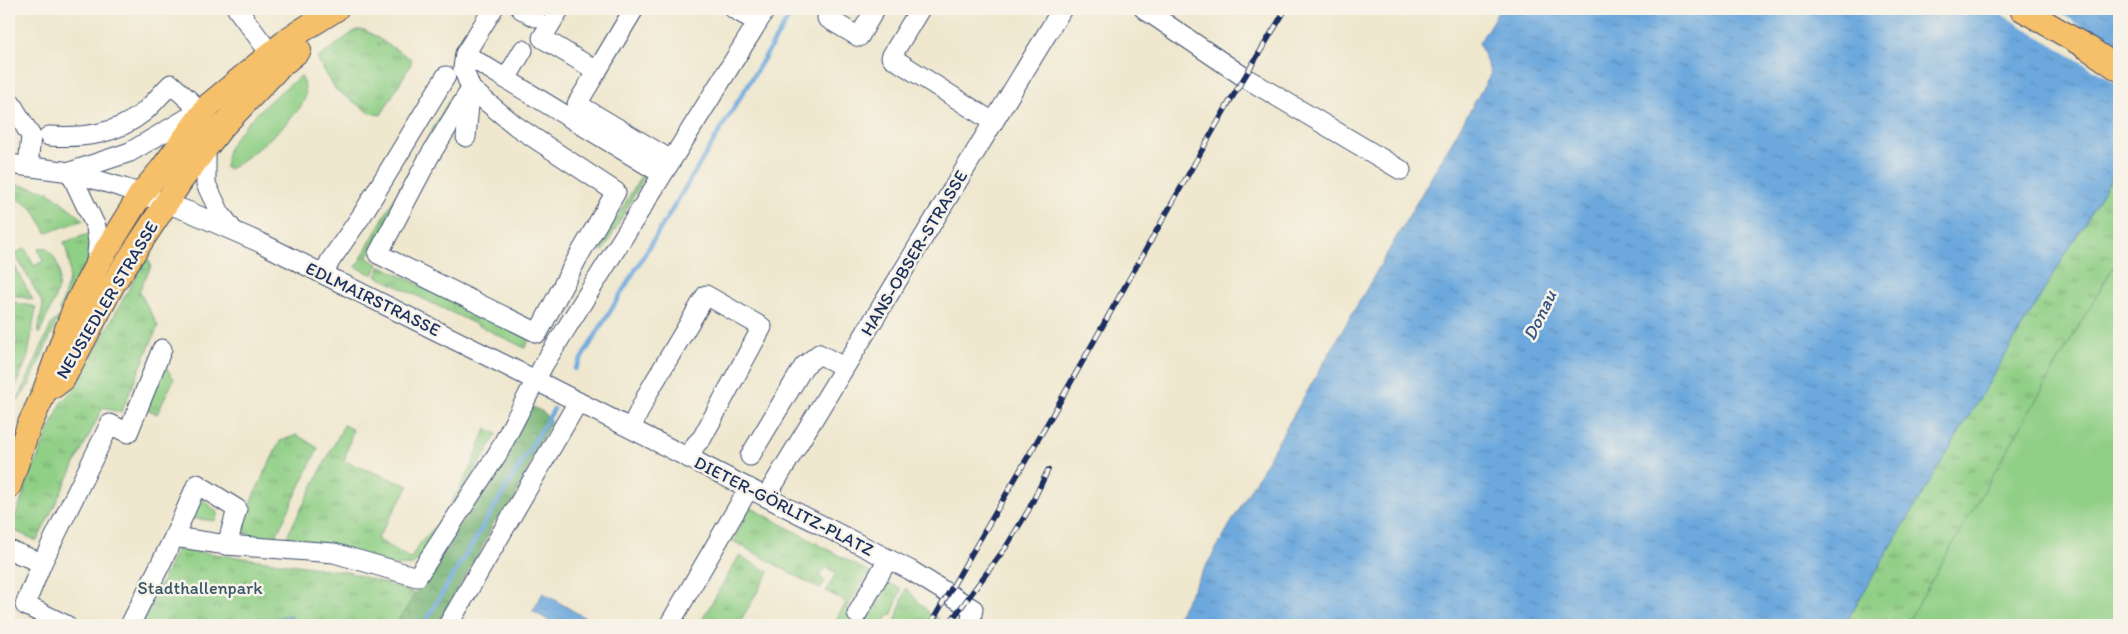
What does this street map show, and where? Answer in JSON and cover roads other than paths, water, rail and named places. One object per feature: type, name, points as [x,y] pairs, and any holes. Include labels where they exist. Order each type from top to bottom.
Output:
[{"type":"main road","points":[[2022,9],[2088,48],[2119,69]]},
{"type":"main road","points":[[274,60],[290,38],[334,10]]},
{"type":"main road","name":"NEUSIEDLER STRASSE","points":[[9,486],[18,433],[44,393],[75,307],[95,268],[140,194],[166,164],[203,109],[274,60]]},
{"type":"main road","name":"NEUSIEDLER STRASSE","points":[[44,393],[63,379],[113,284],[166,203],[274,60]]},
{"type":"street","points":[[237,9],[274,60]]},
{"type":"street","points":[[466,137],[471,89],[463,68],[465,54],[492,9]]},
{"type":"street","points":[[558,9],[560,10],[542,38],[597,71]]},
{"type":"street","points":[[634,9],[578,104],[667,167]]},
{"type":"street","points":[[174,537],[227,545],[334,553],[417,577],[498,453],[535,380],[761,16],[734,9]]},
{"type":"street","points":[[832,9],[827,18],[859,37],[875,9]]},
{"type":"street","points":[[920,9],[891,57],[993,122]]},
{"type":"street","name":"HANS-OBSER-STRASSE","points":[[766,497],[1062,9]]},
{"type":"street","points":[[1144,9],[1244,77],[1402,170]]},
{"type":"street","points":[[506,79],[524,50]]},
{"type":"street","points":[[465,54],[506,79],[667,167]]},
{"type":"street","points":[[324,274],[330,261],[362,215],[446,76]]},
{"type":"street","points":[[48,136],[80,136],[109,131],[143,113],[171,84],[190,101],[203,109],[130,152],[70,172],[96,227],[98,243],[95,268]]},
{"type":"street","points":[[471,89],[516,126],[616,192],[578,257],[538,333],[378,254],[429,157],[471,89]]},
{"type":"street","points":[[9,100],[31,136],[28,166]]},
{"type":"street","points":[[206,148],[206,184],[220,212],[232,230]]},
{"type":"street","name":"EDLMAIRSTRASSE","points":[[9,164],[70,172],[166,203],[232,230],[324,274],[578,402]]},
{"type":"street","points":[[578,257],[601,272]]},
{"type":"street","points":[[631,428],[649,391],[706,295],[762,327],[689,458]]},
{"type":"street","points":[[66,625],[25,605],[42,563],[110,424],[128,433],[162,349]]},
{"type":"street","points":[[750,456],[804,366],[819,354],[844,367]]},
{"type":"street","points":[[448,625],[578,402]]},
{"type":"street","name":"DIETER-GÖRLITZ-PLATZ","points":[[578,402],[888,559],[973,609],[970,625]]},
{"type":"street","points":[[130,625],[174,537],[197,484],[237,509],[227,545]]},
{"type":"street","points":[[669,625],[748,488]]},
{"type":"street","points":[[9,550],[42,563]]},
{"type":"street","points":[[857,614],[888,559]]},
{"type":"water","name":"Donau","points":[[1500,9],[2119,9],[2119,165],[1844,625],[1172,625],[1491,74],[1479,43]]},
{"type":"water","points":[[543,593],[587,619],[583,625],[556,625],[533,611]]},
{"type":"water","points":[[290,615],[298,625],[246,625],[248,624]]},
{"type":"waterway","points":[[575,369],[794,9]]},
{"type":"waterway","points":[[423,625],[554,409]]},
{"type":"railway","points":[[930,625],[1054,412],[1227,106],[1286,9]]},
{"type":"railway","points":[[948,625],[1006,547],[1028,511],[1048,470]]},
{"type":"park label","name":"Stadthallenpark","points":[[200,588]]}]
